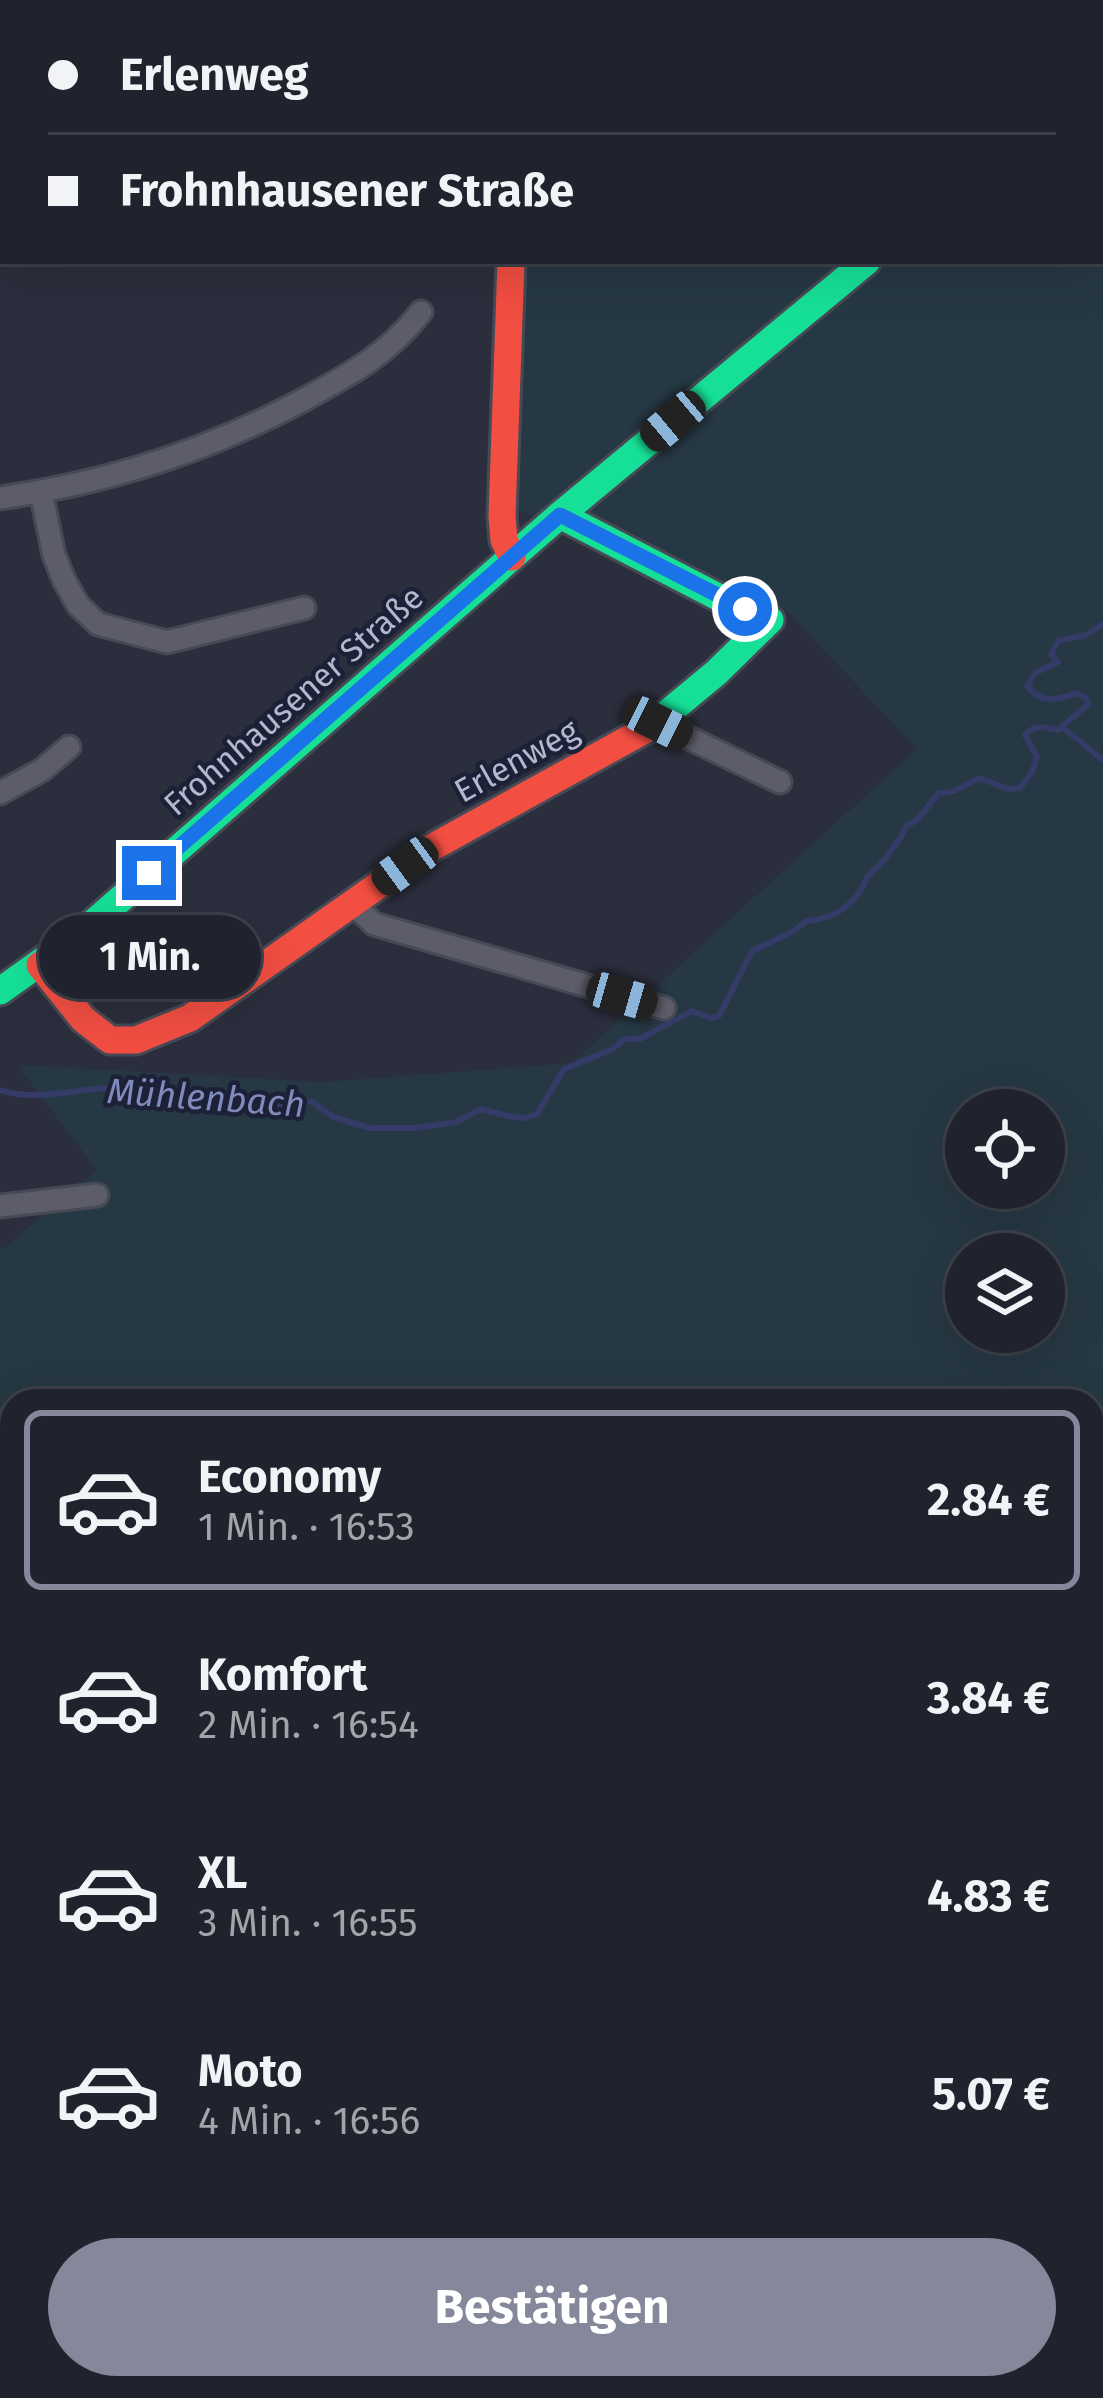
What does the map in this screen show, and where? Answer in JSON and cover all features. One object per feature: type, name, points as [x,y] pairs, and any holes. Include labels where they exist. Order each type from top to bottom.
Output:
[{"type":"street","points":[[511,264],[503,528],[512,556]]},
{"type":"street","name":"Frohnhausener Straße","points":[[0,991],[84,931],[512,556],[863,264]]},
{"type":"street","points":[[0,498],[106,478],[259,423],[380,355],[421,312]]},
{"type":"street","points":[[41,492],[54,556],[64,580],[78,605],[98,624],[166,642],[304,608]]},
{"type":"street","name":"Erlenweg","points":[[40,964],[71,1005],[110,1040],[136,1040],[190,1018],[431,848],[658,723],[770,620],[560,515]]},
{"type":"street","points":[[658,723],[780,782]]},
{"type":"street","points":[[0,794],[42,770],[69,747]]},
{"type":"street","points":[[353,904],[374,924],[664,1008]]},
{"type":"street","points":[[0,1206],[97,1196]]},
{"type":"shaded area","points":[[516,264],[1103,264],[1103,1389],[0,1389],[0,1251],[97,1170],[17,1065],[323,1082],[572,1063],[917,749],[787,611],[560,504],[539,520],[514,508]]},
{"type":"waterway","name":"Mühlenbach","points":[[0,1090],[46,1095],[123,1087],[179,1096],[238,1096],[271,1109],[311,1101],[333,1117],[370,1128],[456,1122],[481,1109],[513,1117],[537,1114],[564,1069],[613,1049],[624,1039],[640,1039],[692,1011],[719,1016],[752,951],[851,902],[906,826],[939,793],[980,778],[1008,789],[1020,788],[1037,757],[1025,735],[1036,728],[1058,730],[1088,704],[1076,693],[1049,699],[1027,686],[1035,673],[1058,662],[1051,655],[1058,641],[1086,635],[1103,624]]},
{"type":"waterway","points":[[1062,727],[1103,760]]},
{"type":"traffic: fast","points":[[0,991],[84,931],[560,515],[863,264]]},
{"type":"traffic: fast","points":[[560,515],[770,620],[652,726]]},
{"type":"traffic: jam","points":[[511,264],[502,516],[504,540],[512,557]]},
{"type":"traffic: jam","points":[[40,965],[83,1019],[110,1040],[136,1040],[190,1018],[431,848],[652,726]]},
{"type":"route","points":[[149,873],[560,515],[745,609]]}]
